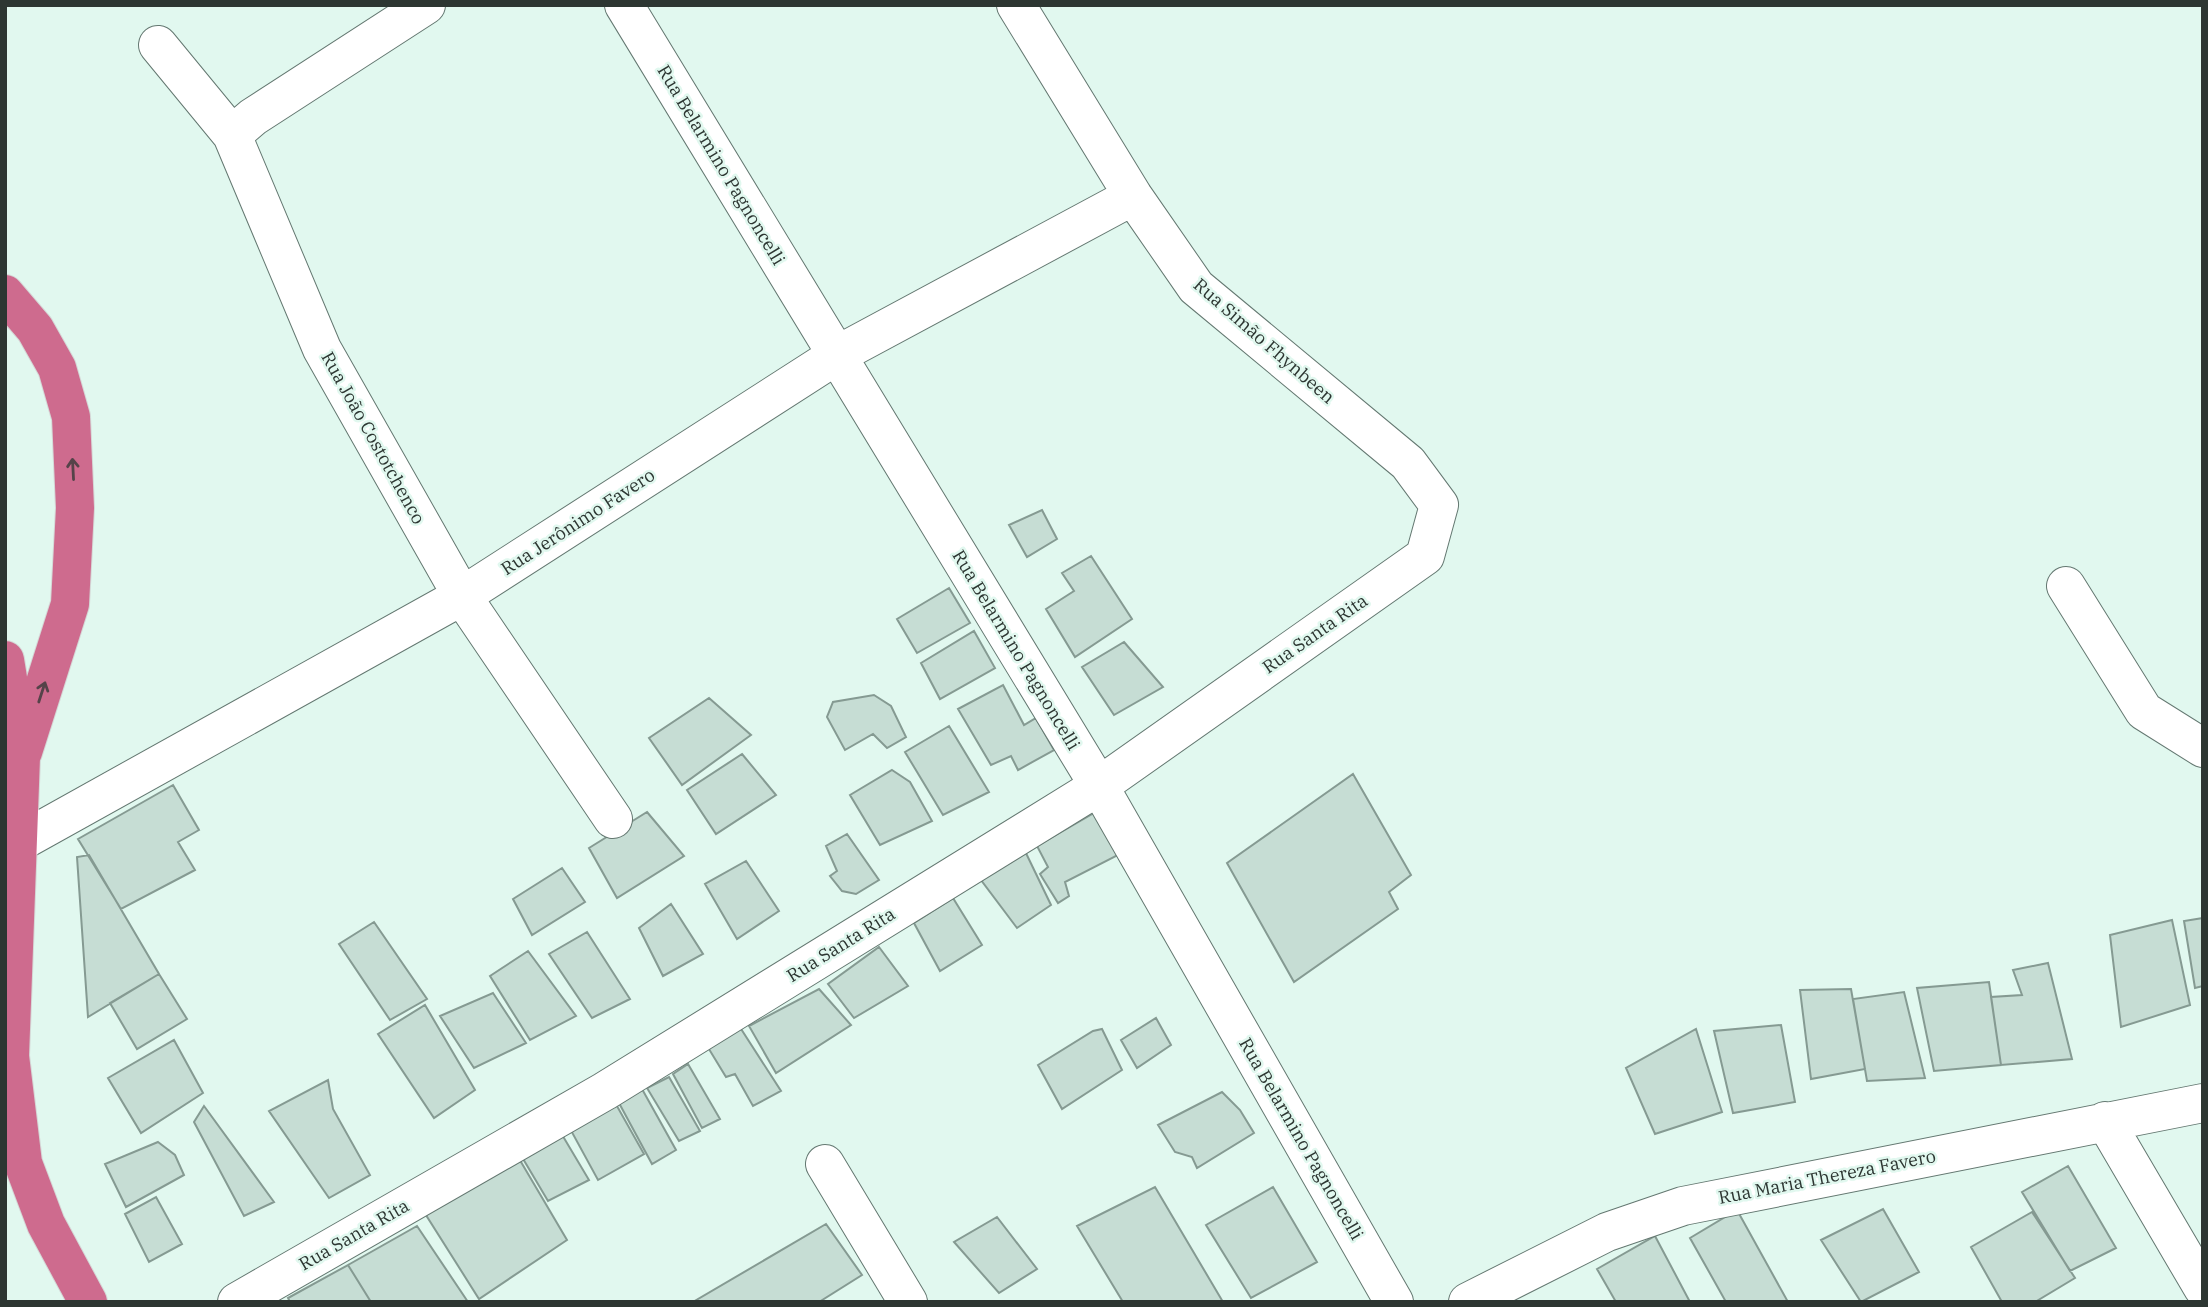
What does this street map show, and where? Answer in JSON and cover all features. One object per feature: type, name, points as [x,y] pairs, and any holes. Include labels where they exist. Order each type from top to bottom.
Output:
[{"type":"highway","points":[[5,294],[35,329],[57,368],[71,417],[75,508],[70,604],[22,757]]},
{"type":"highway","points":[[5,660],[22,757],[10,1056],[23,1163],[46,1224],[88,1302]]},
{"type":"street","points":[[232,135],[253,117],[426,5]]},
{"type":"street","name":"Rua Belarmino Pagnoncelli","points":[[624,5],[1099,786],[1394,1302]]},
{"type":"street","name":"Rua Simão Fhynbeen","points":[[1016,5],[1133,196],[1196,287],[1408,463],[1439,505],[1425,556]]},
{"type":"street","name":"Rua João Costotchenco","points":[[158,45],[232,135],[323,349],[462,596],[613,819]]},
{"type":"street","name":"Rua Jerônimo Favero","points":[[20,842],[462,596],[837,355],[1133,196]]},
{"type":"street","name":"Rua Santa Rita","points":[[237,1302],[605,1091],[1099,786],[1425,556]]},
{"type":"street","points":[[2066,586],[2144,711],[2203,748]]},
{"type":"street","name":"Rua Maria Thereza Favero","points":[[1468,1302],[1607,1233],[1683,1206],[2203,1103]]},
{"type":"street","points":[[2105,1121],[2203,1288]]},
{"type":"street","points":[[825,1164],[908,1302]]},
{"type":"building","points":[[1042,510],[1057,539],[1027,557],[1009,525]]},
{"type":"building","points":[[1091,556],[1132,619],[1075,657],[1046,609],[1074,591],[1062,573]]},
{"type":"building","points":[[949,588],[970,623],[917,653],[897,619]]},
{"type":"building","points":[[974,631],[995,668],[940,699],[921,663]]},
{"type":"building","points":[[1124,642],[1163,687],[1114,715],[1082,667]]},
{"type":"building","points":[[1003,685],[1024,725],[1036,718],[1054,750],[1018,770],[1011,756],[991,765],[958,709]]},
{"type":"building","points":[[874,695],[891,706],[906,737],[887,748],[873,734],[845,750],[827,717],[833,702]]},
{"type":"building","points":[[709,698],[751,735],[682,785],[649,738]]},
{"type":"building","points":[[949,726],[989,792],[943,815],[905,752]]},
{"type":"building","points":[[742,754],[776,795],[716,834],[687,790]]},
{"type":"building","points":[[892,770],[910,782],[932,821],[880,845],[850,795]]},
{"type":"building","points":[[1353,774],[1411,875],[1389,892],[1398,909],[1294,982],[1227,863]]},
{"type":"building","points":[[173,785],[199,830],[178,842],[195,870],[121,909],[78,839]]},
{"type":"building","points":[[647,812],[684,856],[617,898],[589,848]]},
{"type":"building","points":[[1094,813],[1122,853],[1065,882],[1069,896],[1058,903],[1040,874],[1048,867],[1037,846]]},
{"type":"building","points":[[847,834],[879,880],[856,894],[842,891],[830,876],[837,871],[826,846]]},
{"type":"building","points":[[1024,849],[1051,905],[1017,928],[978,876]]},
{"type":"building","points":[[89,855],[159,974],[88,1017],[77,857]]},
{"type":"building","points":[[746,861],[779,911],[737,939],[705,884]]},
{"type":"building","points":[[562,868],[585,902],[532,935],[513,899]]},
{"type":"building","points":[[953,898],[982,945],[940,971],[914,923]]},
{"type":"building","points":[[671,904],[703,954],[663,976],[639,928]]},
{"type":"building","points":[[2203,918],[2203,986],[2195,988],[2184,921]]},
{"type":"building","points":[[2172,920],[2190,1005],[2121,1027],[2110,935]]},
{"type":"building","points":[[374,922],[427,999],[390,1020],[339,944]]},
{"type":"building","points":[[587,932],[630,999],[592,1018],[549,954]]},
{"type":"building","points":[[879,947],[908,986],[854,1018],[828,984]]},
{"type":"building","points":[[528,951],[576,1016],[530,1040],[490,976]]},
{"type":"building","points":[[2048,963],[2072,1059],[2001,1065],[1991,997],[2022,995],[2013,970]]},
{"type":"building","points":[[159,974],[187,1019],[137,1049],[110,1003]]},
{"type":"building","points":[[1989,982],[2001,1065],[1934,1071],[1917,988]]},
{"type":"building","points":[[819,989],[851,1025],[776,1073],[749,1026]]},
{"type":"building","points":[[1851,989],[1865,1069],[1811,1079],[1800,990]]},
{"type":"building","points":[[1904,992],[1925,1078],[1867,1081],[1853,999]]},
{"type":"building","points":[[493,993],[526,1043],[474,1068],[440,1016]]},
{"type":"building","points":[[425,1005],[475,1090],[434,1118],[378,1034]]},
{"type":"building","points":[[734,1018],[781,1091],[753,1106],[735,1074],[726,1077],[701,1036]]},
{"type":"building","points":[[1156,1018],[1171,1045],[1137,1068],[1121,1040]]},
{"type":"building","points":[[1781,1025],[1795,1102],[1733,1113],[1714,1031]]},
{"type":"building","points":[[1102,1029],[1122,1070],[1062,1109],[1038,1065],[1093,1031]]},
{"type":"building","points":[[1696,1029],[1722,1112],[1655,1134],[1626,1068]]},
{"type":"building","points":[[174,1040],[203,1093],[141,1133],[108,1078]]},
{"type":"building","points":[[688,1064],[720,1119],[702,1128],[673,1074]]},
{"type":"building","points":[[669,1077],[700,1131],[679,1141],[647,1088]]},
{"type":"building","points":[[328,1080],[333,1109],[370,1175],[329,1198],[269,1111]]},
{"type":"building","points":[[642,1089],[676,1150],[652,1164],[619,1103]]},
{"type":"building","points":[[1222,1092],[1240,1110],[1254,1133],[1197,1168],[1192,1157],[1175,1152],[1158,1125]]},
{"type":"building","points":[[613,1099],[644,1154],[598,1180],[568,1125]]},
{"type":"building","points":[[204,1106],[274,1202],[244,1216],[194,1122]]},
{"type":"building","points":[[561,1133],[589,1180],[548,1201],[522,1157]]},
{"type":"building","points":[[158,1142],[175,1155],[184,1175],[126,1207],[105,1164]]},
{"type":"building","points":[[511,1145],[567,1240],[479,1299],[419,1204]]},
{"type":"building","points":[[2068,1166],[2116,1248],[2070,1271],[2022,1192]]},
{"type":"building","points":[[1155,1187],[1223,1302],[1123,1302],[1077,1226]]},
{"type":"building","points":[[1273,1187],[1317,1262],[1251,1298],[1206,1225]]},
{"type":"building","points":[[156,1197],[182,1244],[149,1262],[125,1214]]},
{"type":"building","points":[[1883,1209],[1919,1272],[1861,1302],[1821,1240]]},
{"type":"building","points":[[1737,1210],[1788,1302],[1726,1302],[1690,1238]]},
{"type":"building","points":[[2032,1212],[2075,1278],[2035,1302],[2002,1302],[1971,1247]]},
{"type":"building","points":[[997,1217],[1037,1269],[999,1293],[954,1242]]},
{"type":"building","points":[[826,1224],[862,1275],[819,1302],[693,1302]]},
{"type":"building","points":[[417,1226],[468,1302],[371,1302],[348,1265]]},
{"type":"building","points":[[1655,1236],[1690,1302],[1616,1302],[1597,1269]]},
{"type":"building","points":[[348,1265],[371,1302],[290,1302],[288,1298]]}]
